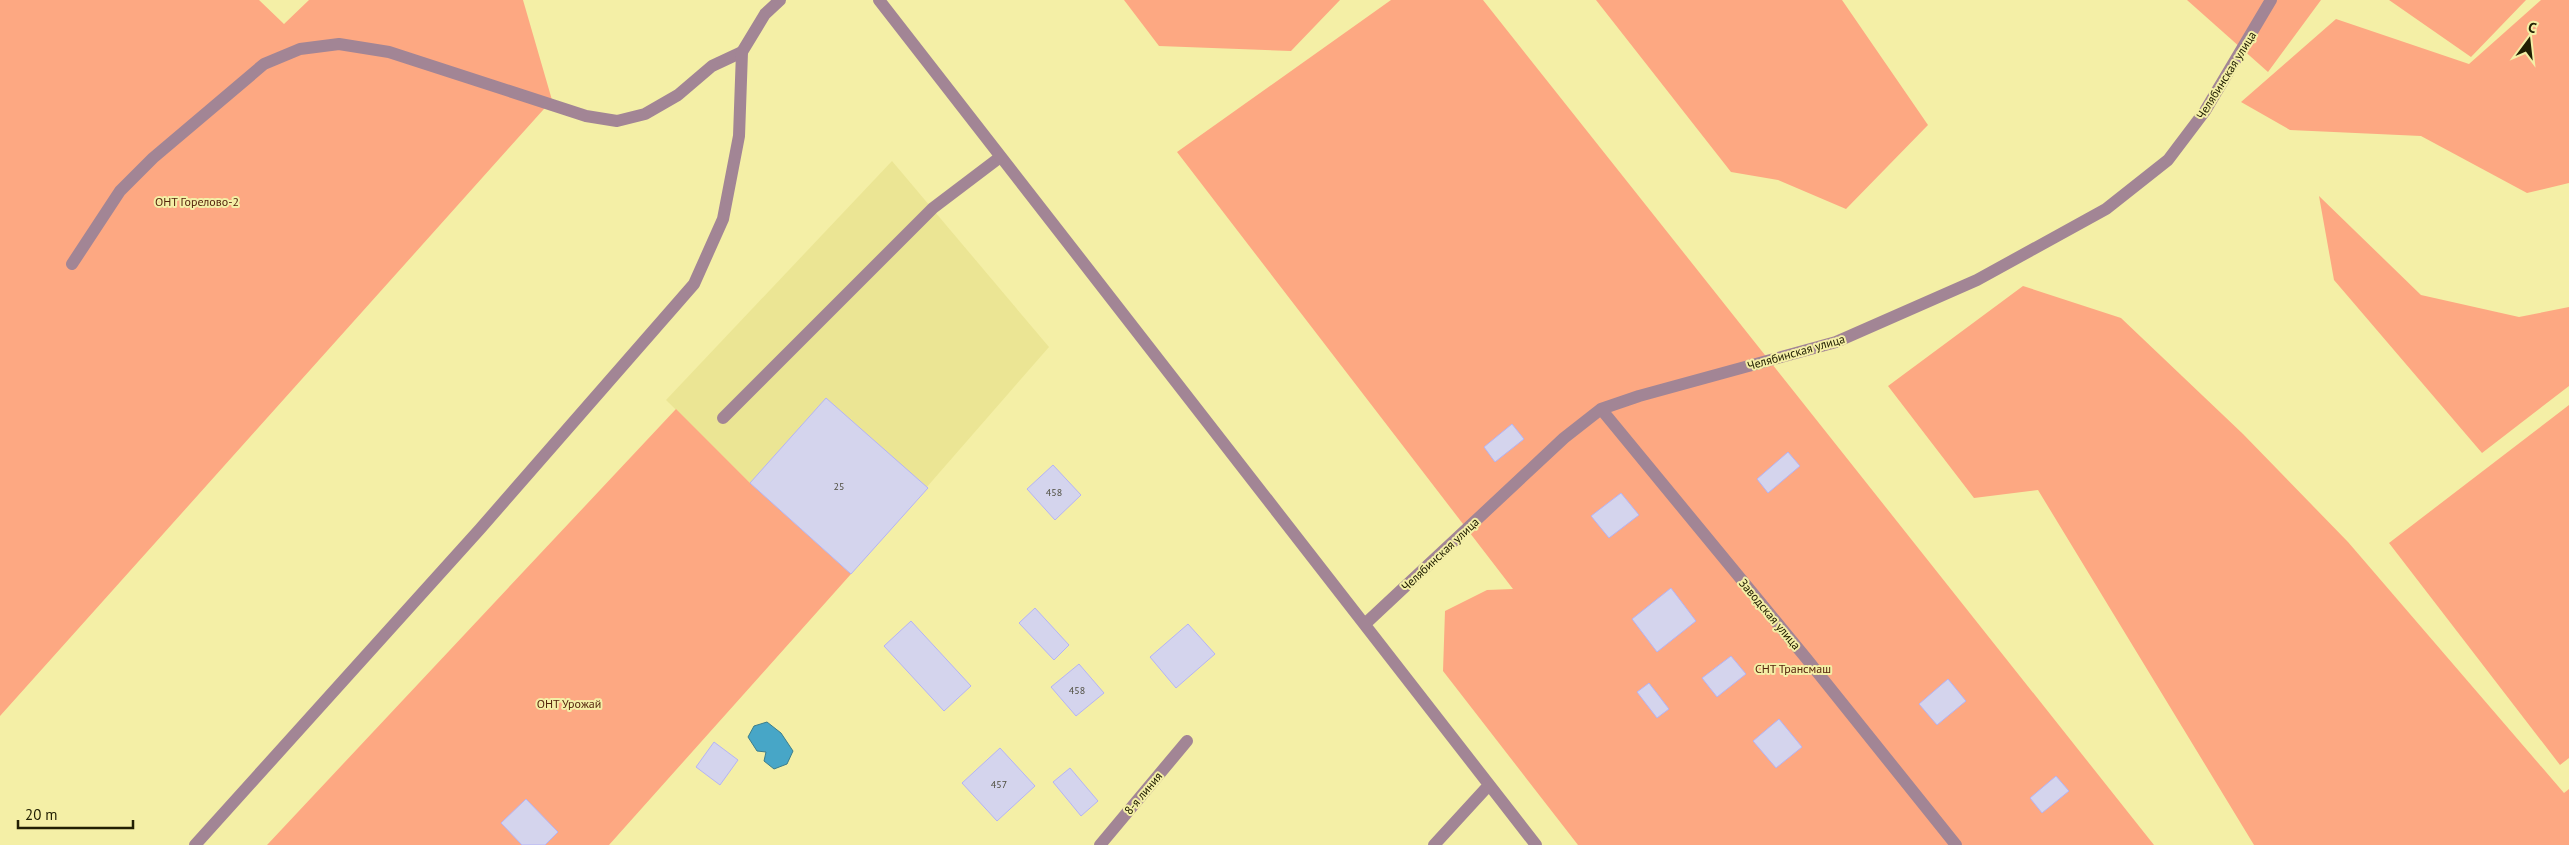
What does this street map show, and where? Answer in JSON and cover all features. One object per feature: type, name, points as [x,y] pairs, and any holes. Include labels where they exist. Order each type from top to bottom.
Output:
[{"type":"street","points":[[195,845],[480,530],[694,284],[723,219],[739,136],[742,52],[765,14],[780,0]]},
{"type":"street","points":[[879,0],[999,158],[1536,845]]},
{"type":"street","name":"Челябинская улица","points":[[1365,624],[1564,438],[1601,409],[1639,396],[1836,342],[1977,280],[2106,209],[2168,160],[2205,111],[2272,0]]},
{"type":"street","points":[[72,264],[120,191],[152,158],[264,64],[300,50],[339,44],[389,52],[586,116],[617,121],[645,114],[678,95],[712,66],[742,52]]},
{"type":"street","points":[[723,418],[933,208],[999,158]]},
{"type":"street","name":"Заводская улица","points":[[1601,409],[1806,658],[1956,845]]},
{"type":"street","name":"8-я линия","points":[[1100,845],[1187,741]]},
{"type":"street","points":[[1434,845],[1489,785]]},
{"type":"shaded area","points":[[892,161],[1049,347],[851,574],[750,483],[666,400]]},
{"type":"green space","name":"ОНТ Горелово-2","points":[[0,0],[259,0],[284,24],[309,0],[523,0],[552,100],[0,716]]},
{"type":"green space","points":[[1124,0],[1340,0],[1291,51],[1159,46]]},
{"type":"green space","name":"СНТ Трансмаш","points":[[1391,0],[1483,0],[2154,845],[1578,845],[1443,671],[1445,611],[1487,590],[1513,589],[1177,152]]},
{"type":"green space","points":[[1596,0],[1842,0],[1928,125],[1846,209],[1778,180],[1731,172]]},
{"type":"green space","points":[[2187,0],[2321,0],[2268,72]]},
{"type":"green space","points":[[2389,0],[2526,0],[2471,57]]},
{"type":"green space","points":[[2541,0],[2569,0],[2569,183],[2527,193],[2421,136],[2290,130],[2241,102],[2336,19],[2469,64]]},
{"type":"green space","points":[[2319,196],[2421,295],[2519,317],[2569,307],[2569,386],[2482,453],[2334,280]]},
{"type":"green space","points":[[2023,286],[2121,318],[2243,434],[2348,542],[2564,793],[2569,789],[2569,845],[2254,845],[2038,490],[1974,498],[1888,386]]},
{"type":"green space","points":[[2569,405],[2569,758],[2560,765],[2389,543]]},
{"type":"green space","name":"ОНТ Урожай","points":[[676,409],[750,483],[851,574],[609,845],[267,845]]},
{"type":"water","points":[[767,722],[781,733],[793,751],[787,764],[774,769],[764,761],[766,752],[757,751],[748,737],[754,726]]},
{"type":"building","points":[[826,398],[928,488],[851,574],[750,483]]},
{"type":"building","points":[[1512,424],[1524,439],[1495,462],[1484,447]]},
{"type":"building","points":[[1788,452],[1800,466],[1768,493],[1757,479]]},
{"type":"building","points":[[1053,465],[1081,495],[1055,520],[1027,489]]},
{"type":"building","points":[[1621,493],[1639,515],[1609,538],[1591,516]]},
{"type":"building","points":[[1671,588],[1696,621],[1657,652],[1632,619]]},
{"type":"building","points":[[1035,608],[1069,645],[1054,660],[1019,623]]},
{"type":"building","points":[[911,621],[971,686],[944,711],[884,646]]},
{"type":"building","points":[[1188,624],[1215,654],[1176,688],[1150,657]]},
{"type":"building","points":[[1731,656],[1746,674],[1717,697],[1702,678]]},
{"type":"building","points":[[1079,664],[1104,693],[1076,716],[1051,687]]},
{"type":"building","points":[[1948,679],[1966,701],[1937,725],[1919,704]]},
{"type":"building","points":[[1649,683],[1669,709],[1657,718],[1637,692]]},
{"type":"building","points":[[1779,719],[1802,747],[1776,768],[1753,741]]},
{"type":"building","points":[[714,742],[738,760],[720,785],[696,767]]},
{"type":"building","points":[[1000,748],[1035,786],[997,821],[962,783]]},
{"type":"building","points":[[1070,768],[1098,801],[1081,816],[1053,782]]},
{"type":"building","points":[[2056,776],[2069,791],[2042,813],[2030,798]]},
{"type":"building","points":[[526,799],[558,832],[545,845],[522,845],[501,823]]}]
